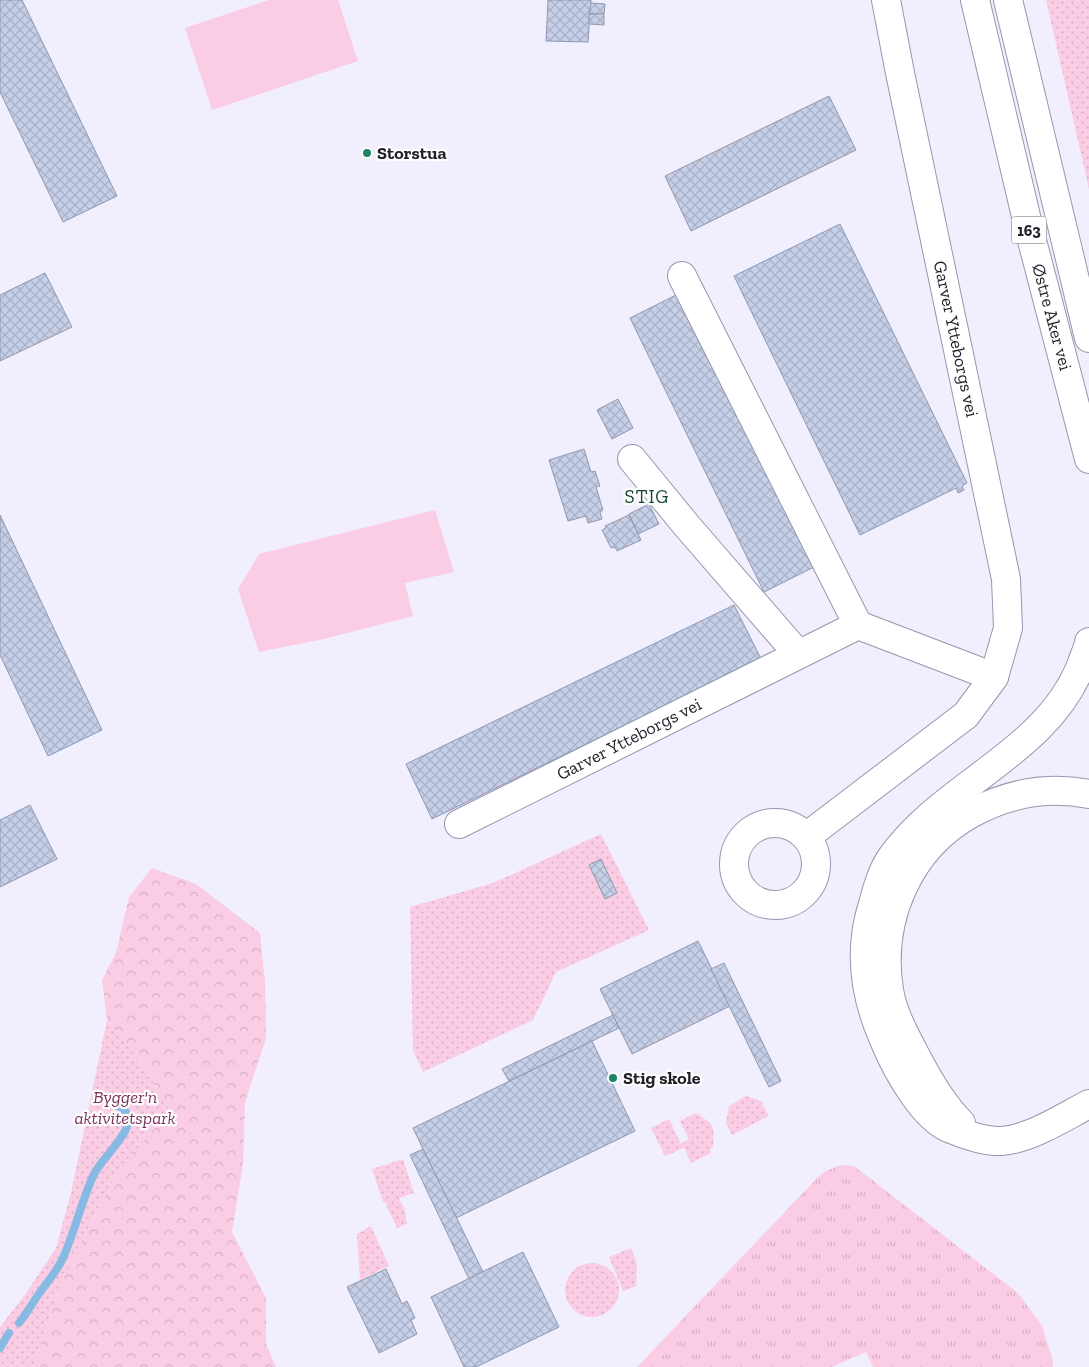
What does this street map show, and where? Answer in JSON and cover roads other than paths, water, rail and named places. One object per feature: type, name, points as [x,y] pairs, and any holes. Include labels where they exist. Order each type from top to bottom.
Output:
[{"type":"main road","name":"Garver Ytteborgs vei","points":[[806,836],[966,715],[994,677],[1008,628],[1006,578],[886,0]]},
{"type":"main road","name":"Østre Aker vei","points":[[975,0],[1028,229],[1089,459]]},
{"type":"main road","name":"Østre Aker vei","points":[[1008,0],[1089,338]]},
{"type":"main road","points":[[682,276],[858,625],[994,677]]},
{"type":"main road","points":[[632,459],[687,526],[798,654]]},
{"type":"main road","name":"Garver Ytteborgs vei","points":[[459,824],[858,625]]},
{"type":"main road","points":[[1089,642],[1077,677],[1061,703],[1044,723],[1019,746],[949,799],[907,838],[889,860],[878,886],[865,937],[868,996],[876,1023],[889,1052],[921,1104],[946,1128],[986,1140],[1001,1141],[1013,1139],[1089,1104]]},
{"type":"main road","points":[[972,1135],[939,1096],[921,1065],[897,1015],[890,992],[887,962],[888,937],[893,912],[910,872],[924,852],[942,834],[962,819],[1006,797],[1025,792],[1074,791],[1089,794]]},
{"type":"waterway","points":[[19,1323],[60,1264],[94,1174],[126,1129],[128,1115],[118,1106]]},
{"type":"waterway","points":[[0,1348],[9,1333]]},
{"type":"place","name":"Storstua","points":[[367,153]]},
{"type":"place","name":"Stig skole","points":[[613,1078]]},
{"type":"district","name":"STIG","points":[[647,496]]},
{"type":"park label","name":"Bygger'n aktivitetspark","points":[[125,1107]]}]
